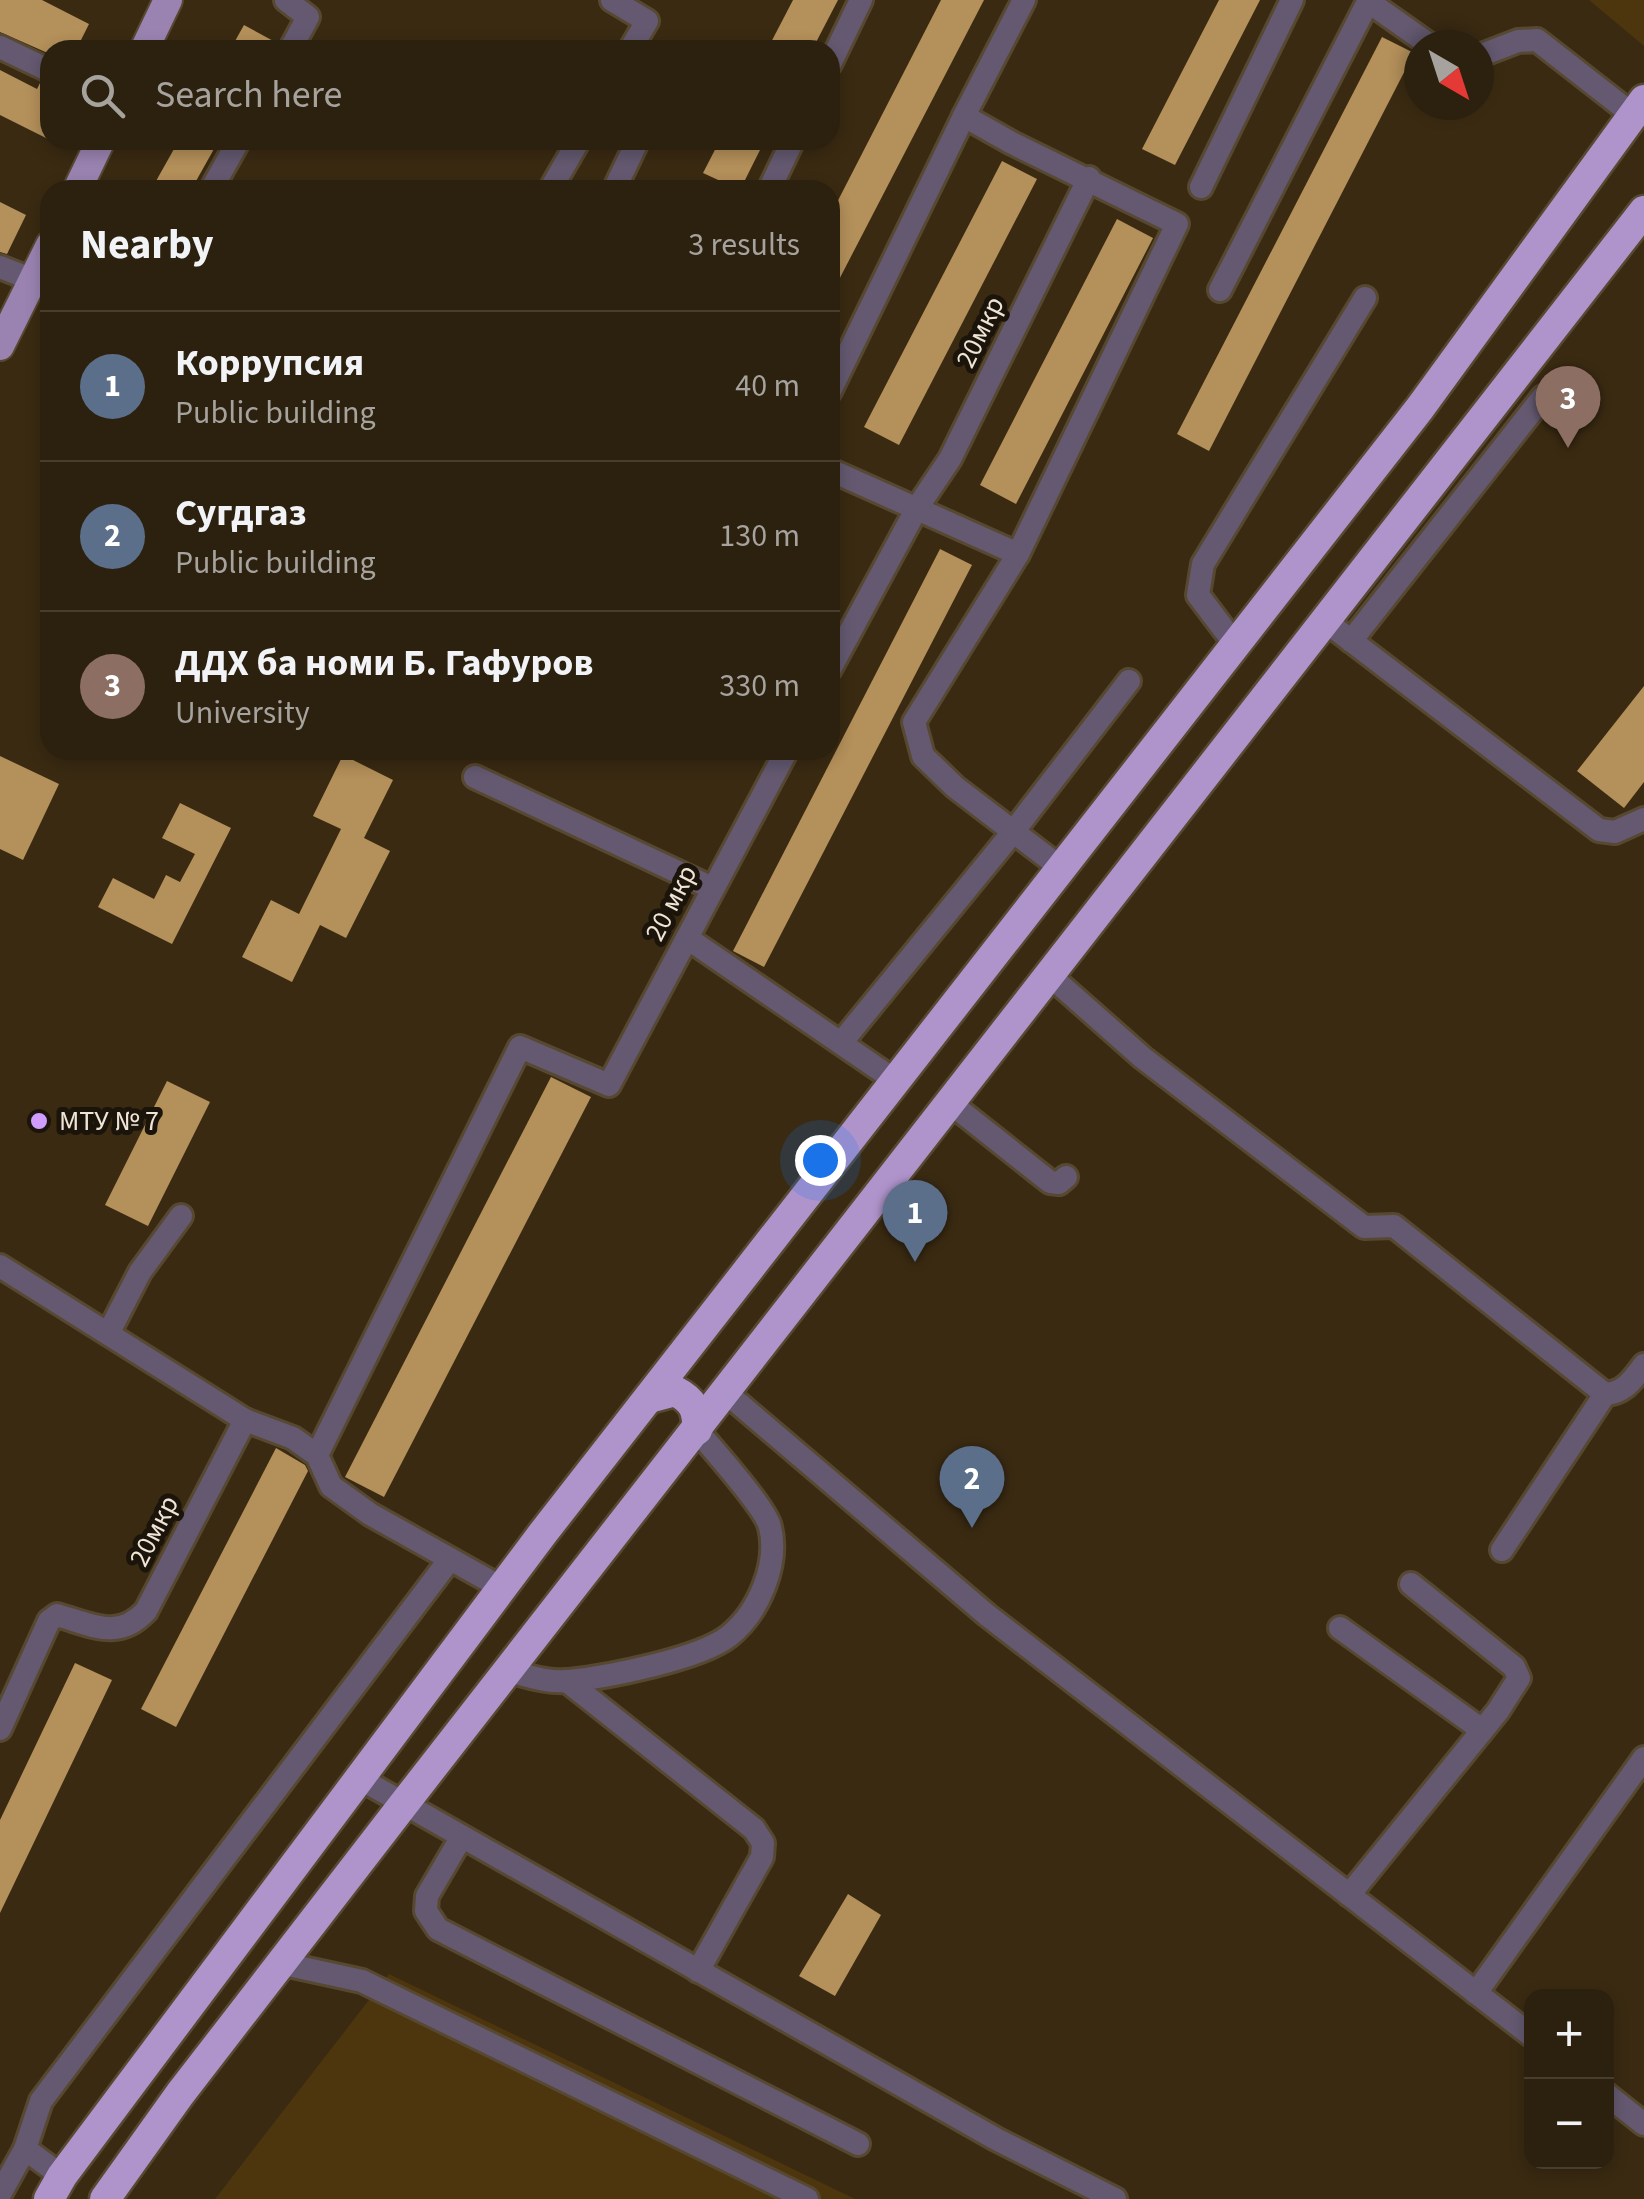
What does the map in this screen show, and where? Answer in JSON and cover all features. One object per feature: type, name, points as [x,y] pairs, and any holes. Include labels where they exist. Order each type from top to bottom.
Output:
[{"type":"highway","points":[[56,2188],[502,1588],[1420,408],[1638,107]]},
{"type":"highway","points":[[105,2199],[180,2094],[403,1805],[1644,212]]},
{"type":"highway","points":[[1116,796],[1162,828]]},
{"type":"highway","points":[[682,1355],[682,1372],[697,1392],[724,1391]]},
{"type":"highway","points":[[648,1398],[675,1391],[686,1396],[696,1407],[697,1430]]},
{"type":"main road","points":[[149,40],[168,0]]},
{"type":"main road","points":[[81,180],[96,150]]},
{"type":"main road","points":[[0,346],[40,271]]},
{"type":"street","points":[[286,0],[308,17],[295,40]]},
{"type":"street","points":[[612,0],[647,20],[636,40]]},
{"type":"street","points":[[840,43],[861,0]]},
{"type":"street","points":[[840,370],[1024,0]]},
{"type":"street","points":[[1202,187],[1292,0]]},
{"type":"street","points":[[1220,290],[1369,1],[1409,30]]},
{"type":"street","points":[[1494,50],[1518,41],[1536,40],[1638,107]]},
{"type":"street","points":[[0,47],[40,66]]},
{"type":"street","points":[[964,116],[1176,224],[1018,554],[914,722],[923,756],[954,787],[1061,868]]},
{"type":"street","points":[[217,180],[233,150]]},
{"type":"street","points":[[556,180],[573,150]]},
{"type":"street","points":[[619,180],[633,150]]},
{"type":"street","points":[[774,180],[788,150]]},
{"type":"street","name":"20мкр","points":[[917,508],[950,459],[1089,178]]},
{"type":"street","points":[[0,267],[40,263]]},
{"type":"street","points":[[1235,644],[1198,595],[1203,564],[1365,298]]},
{"type":"street","points":[[1351,641],[1543,397]]},
{"type":"street","points":[[840,474],[1018,554]]},
{"type":"street","points":[[840,650],[917,508]]},
{"type":"street","points":[[1409,512],[1437,532]]},
{"type":"street","points":[[1324,620],[1599,830],[1615,832],[1644,819]]},
{"type":"street","points":[[841,1043],[1013,832],[1129,681]]},
{"type":"street","name":"20 мкр","points":[[317,1455],[520,1046],[609,1084],[782,760]]},
{"type":"street","points":[[475,777],[712,888]]},
{"type":"street","points":[[687,938],[896,1081]]},
{"type":"street","points":[[1048,974],[1143,1058],[1364,1228],[1394,1226],[1605,1394],[1615,1394],[1629,1385],[1644,1365]]},
{"type":"street","points":[[949,1102],[1050,1182],[1059,1183],[1066,1177]]},
{"type":"street","points":[[110,1332],[140,1272],[182,1216]]},
{"type":"street","points":[[0,1266],[245,1420],[293,1438],[317,1455],[332,1486],[370,1514],[502,1588]]},
{"type":"street","points":[[724,1391],[987,1615],[1524,2030]]},
{"type":"street","points":[[1502,1550],[1605,1394]]},
{"type":"street","name":"20мкр","points":[[0,1729],[49,1621],[58,1615],[117,1630],[132,1626],[146,1612],[245,1420]]},
{"type":"street","points":[[509,1671],[539,1680],[567,1681],[694,1656],[729,1636],[751,1612],[768,1576],[773,1547],[770,1522],[697,1430]]},
{"type":"street","points":[[0,2194],[24,2150],[41,2100],[450,1559]]},
{"type":"street","points":[[1349,1895],[1519,1678],[1518,1672],[1411,1584]]},
{"type":"street","points":[[1340,1628],[1482,1730]]},
{"type":"street","points":[[567,1681],[754,1829],[763,1843],[762,1857],[698,1971]]},
{"type":"street","points":[[1476,1993],[1644,1758]]},
{"type":"street","points":[[359,1778],[996,2138],[1115,2199]]},
{"type":"street","points":[[461,1838],[427,1896],[426,1911],[438,1929],[858,2144]]},
{"type":"street","points":[[284,1964],[362,1981],[807,2199]]},
{"type":"street","points":[[1614,2100],[1644,2124]]},
{"type":"street","points":[[24,2150],[56,2188]]},
{"type":"shaded area","points":[[1589,0],[1644,0],[1644,46]]},
{"type":"shaded area","points":[[389,1974],[855,2199],[215,2199]]},
{"type":"building","points":[[0,0],[42,0],[89,24],[81,40],[40,40],[40,50],[0,32]]},
{"type":"building","points":[[793,0],[838,0],[817,40],[772,40]]},
{"type":"building","points":[[941,0],[984,0],[840,278],[840,197]]},
{"type":"building","points":[[1219,0],[1260,0],[1175,165],[1142,149]]},
{"type":"building","points":[[244,25],[272,40],[236,40]]},
{"type":"building","points":[[1382,37],[1404,48],[1404,72],[1209,451],[1177,434]]},
{"type":"building","points":[[0,70],[37,89],[40,83],[40,135],[0,115]]},
{"type":"building","points":[[173,150],[213,150],[197,180],[157,180]]},
{"type":"building","points":[[715,150],[760,150],[745,180],[718,180],[703,173]]},
{"type":"building","points":[[1002,161],[1037,179],[899,445],[864,427]]},
{"type":"building","points":[[0,202],[26,215],[7,254],[0,252]]},
{"type":"building","points":[[1117,219],[1153,238],[1016,504],[980,485]]},
{"type":"building","points":[[940,549],[972,565],[764,967],[733,951],[831,760],[840,760],[840,743]]},
{"type":"building","points":[[1644,686],[1644,782],[1624,808],[1577,771]]},
{"type":"building","points":[[0,756],[59,784],[23,860],[0,849]]},
{"type":"building","points":[[341,760],[353,760],[393,780],[364,838],[390,851],[346,938],[320,925],[292,982],[242,957],[271,900],[299,914],[341,829],[313,816]]},
{"type":"building","points":[[180,803],[231,828],[172,944],[98,907],[113,878],[154,899],[166,875],[180,882],[195,854],[162,838]]},
{"type":"building","points":[[551,1077],[591,1097],[384,1497],[345,1477]]},
{"type":"building","points":[[167,1081],[210,1102],[148,1226],[105,1205]]},
{"type":"building","points":[[276,1448],[305,1465],[308,1471],[176,1727],[141,1709]]},
{"type":"building","points":[[75,1663],[112,1680],[0,1913],[0,1820]]},
{"type":"building","points":[[848,1894],[881,1915],[835,1996],[799,1976]]},
{"type":"place","name":"ДДХ ба номи Б. Гафуров","points":[[1568,448]]},
{"type":"place","name":"МТУ № 7","points":[[39,1121]]},
{"type":"place","name":"Коррупсия","points":[[915,1262]]},
{"type":"place","name":"Сугдгаз","points":[[972,1528]]}]
